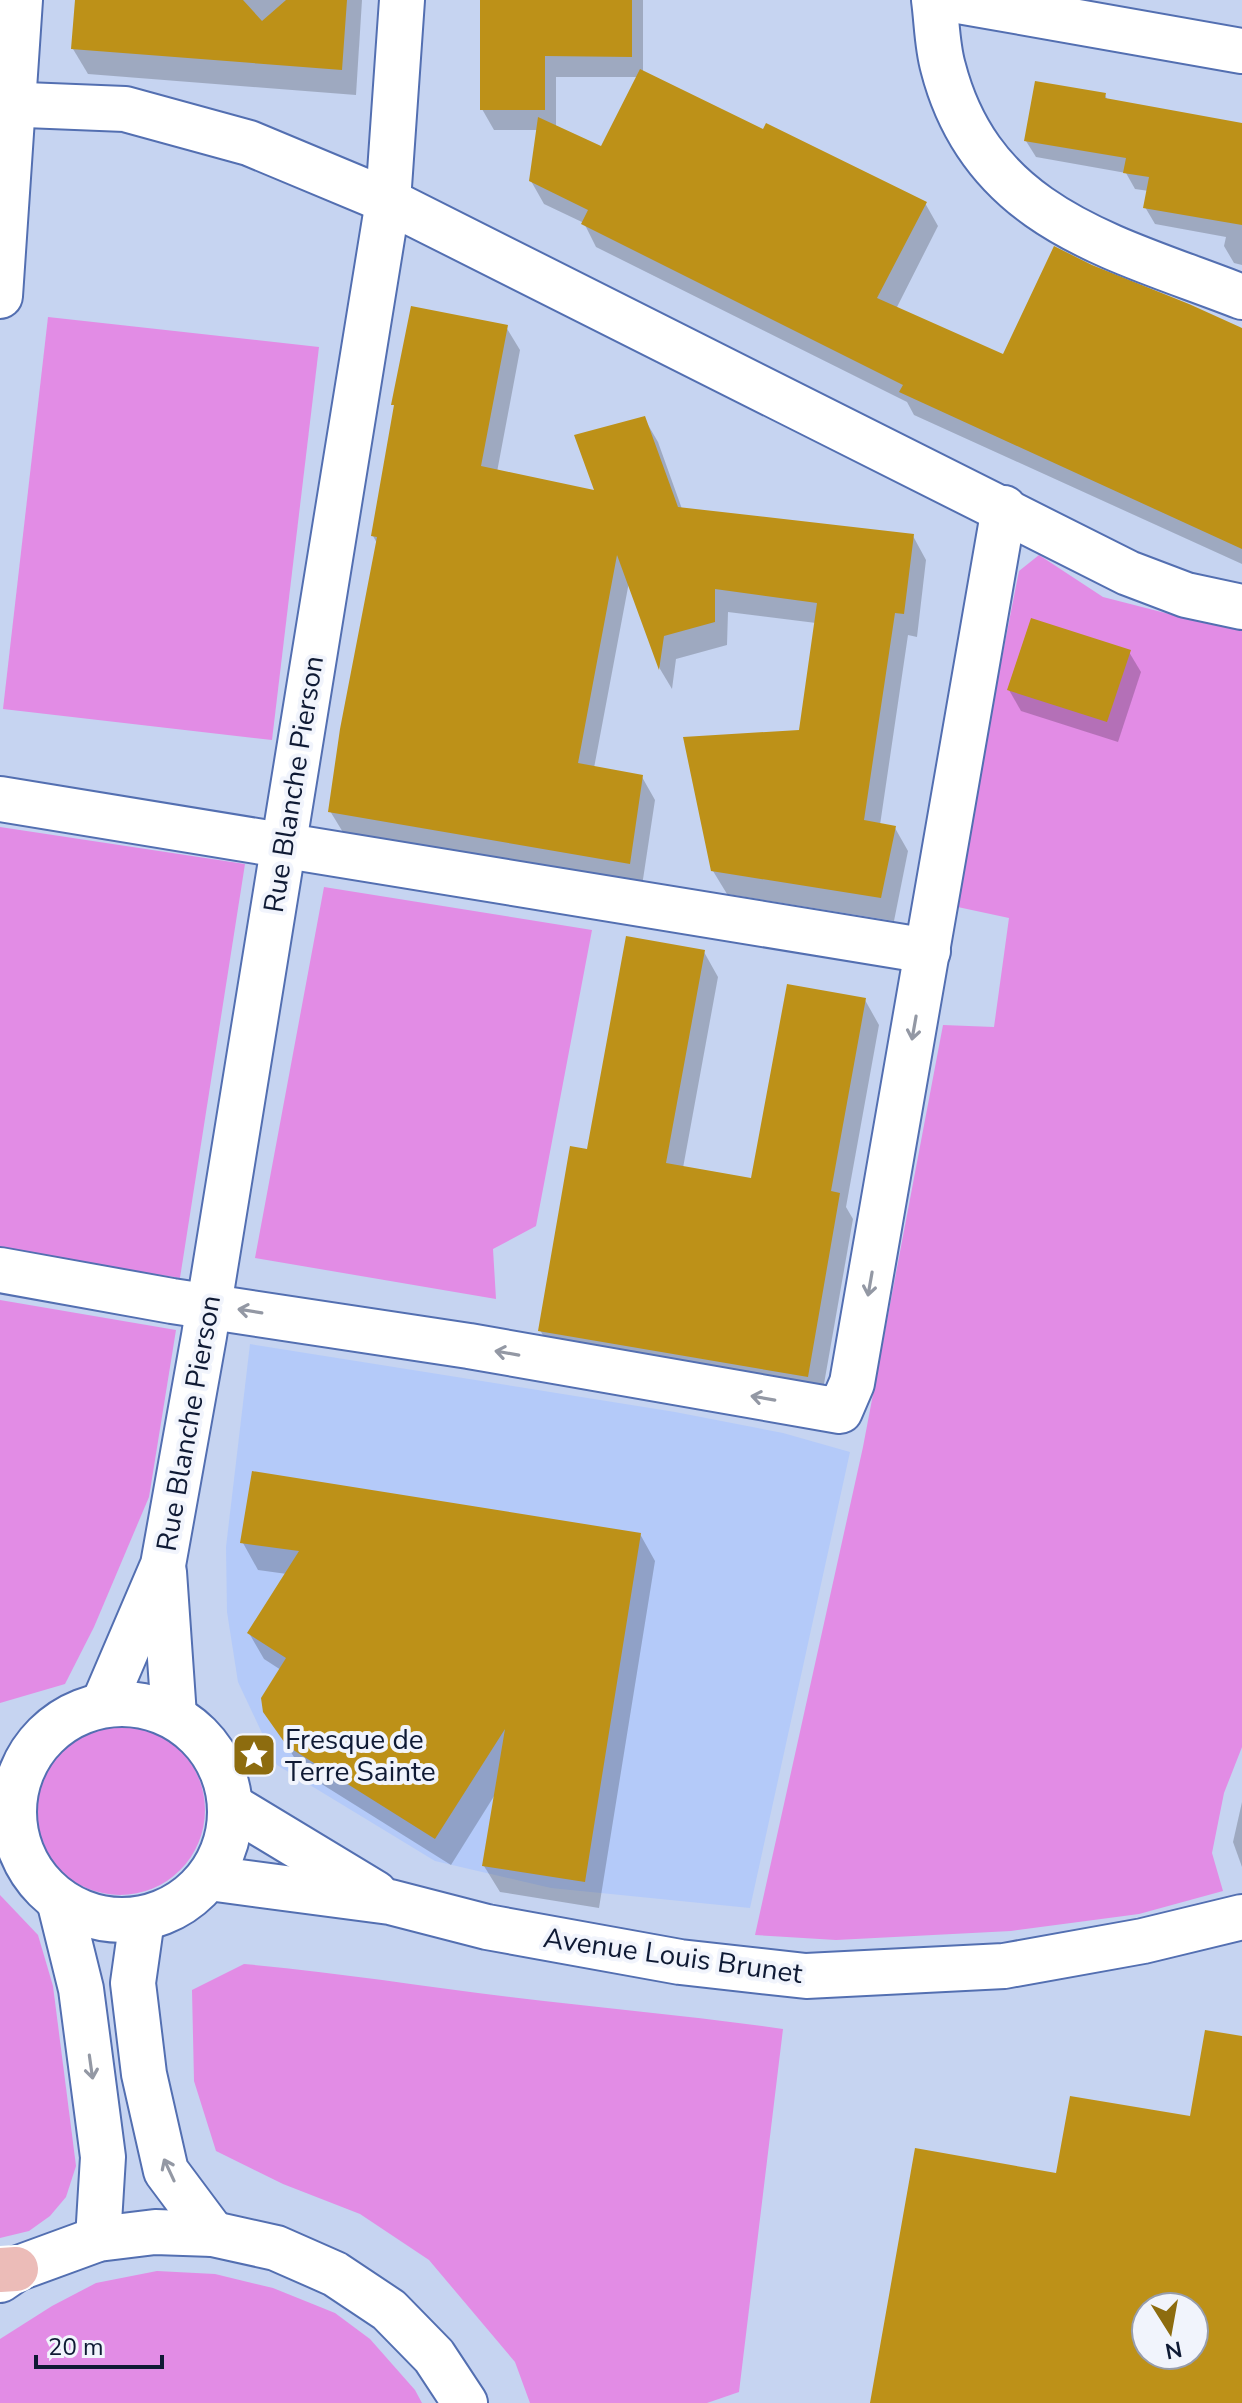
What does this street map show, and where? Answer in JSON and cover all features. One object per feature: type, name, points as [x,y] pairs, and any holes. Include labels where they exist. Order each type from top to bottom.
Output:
[{"type":"street","points":[[0,296],[6,105],[20,0]]},
{"type":"street","name":"Rue Blanche Pierson","points":[[103,1705],[163,1565],[209,1305],[388,201],[402,0]]},
{"type":"street","points":[[934,0],[942,66],[964,125],[1004,180],[1041,211],[1091,238],[1242,297]]},
{"type":"street","points":[[953,0],[1242,51]]},
{"type":"street","points":[[6,105],[125,109],[249,143],[388,201],[1128,573],[1186,595],[1242,607]]},
{"type":"street","points":[[0,1270],[469,1346],[840,1411],[852,1383],[1004,508]]},
{"type":"street","points":[[0,799],[928,951]]},
{"type":"street","name":"Rue Blanche Pierson","points":[[163,1565],[174,1716]]},
{"type":"street","points":[[139,1704],[174,1716],[204,1739],[223,1770],[231,1806],[230,1832],[222,1856],[209,1878],[190,1897],[167,1910],[142,1919],[113,1920],[85,1914],[59,1900],[38,1881],[7,1826],[21,1772],[17,1745],[77,1713],[103,1705],[139,1704]]},
{"type":"street","name":"Avenue Louis Brunet","points":[[231,1806],[390,1902]]},
{"type":"street","name":"Avenue Louis Brunet","points":[[209,1878],[390,1902],[487,1927],[680,1962],[806,1976],[1004,1966],[1143,1941],[1242,1917]]},
{"type":"street","points":[[59,1900],[81,1989],[103,2157],[98,2239]]},
{"type":"street","points":[[142,1919],[133,1983],[144,2074],[166,2171],[213,2234]]},
{"type":"street","points":[[5,2273],[98,2239],[155,2232],[213,2234],[276,2248],[335,2274],[389,2310],[434,2356],[465,2403]]},
{"type":"shaded area","points":[[48,317],[319,347],[272,740],[3,709]]},
{"type":"shaded area","points":[[1039,555],[1103,597],[1242,629],[1242,1747],[1224,1793],[1212,1853],[1223,1891],[1139,1914],[1011,1931],[836,1940],[755,1935],[863,1447],[943,1025],[994,1027],[1009,918],[953,906],[1019,571]]},
{"type":"shaded area","points":[[0,827],[245,864],[180,1278],[0,1250]]},
{"type":"shaded area","points":[[324,887],[592,930],[536,1226],[493,1249],[496,1299],[255,1258]]},
{"type":"shaded area","points":[[0,1300],[176,1330],[149,1497],[94,1627],[65,1684],[0,1703]]},
{"type":"shaded area","points":[[250,1344],[675,1412],[783,1433],[850,1452],[750,1908],[551,1888],[435,1861],[277,1765],[238,1682],[227,1612],[226,1547]]},
{"type":"shaded area","points":[[120,1725],[153,1731],[180,1750],[199,1777],[205,1810],[199,1843],[180,1870],[153,1889],[120,1895],[87,1889],[60,1870],[41,1843],[35,1810],[41,1777],[60,1750],[87,1731]]},
{"type":"shaded area","points":[[0,1895],[38,1935],[53,1986],[76,2166],[66,2197],[50,2216],[29,2231],[0,2238]]},
{"type":"shaded area","points":[[244,1964],[783,2029],[739,2392],[707,2403],[530,2403],[515,2362],[429,2260],[360,2214],[283,2184],[216,2151],[194,2081],[192,1990]]},
{"type":"shaded area","points":[[157,2271],[215,2274],[273,2288],[335,2313],[370,2339],[415,2390],[422,2403],[0,2403],[0,2339],[96,2283]]},
{"type":"building","points":[[75,0],[243,0],[262,21],[286,0],[347,0],[342,70],[71,49]]},
{"type":"building","points":[[480,0],[632,0],[632,57],[545,56],[545,110],[480,110]]},
{"type":"building","points":[[640,69],[763,129],[766,123],[927,202],[877,298],[1003,354],[1054,246],[1242,328],[1242,549],[899,392],[903,385],[581,224],[588,210],[529,181],[538,117],[601,146]]},
{"type":"building","points":[[1035,81],[1106,93],[1105,98],[1242,123],[1242,225],[1143,208],[1149,177],[1123,173],[1126,158],[1024,141]]},
{"type":"building","points":[[411,306],[508,325],[481,466],[594,490],[574,435],[645,416],[678,507],[914,534],[904,614],[895,613],[864,820],[896,826],[881,898],[711,871],[683,737],[799,730],[817,603],[715,589],[715,622],[664,636],[659,670],[617,555],[578,763],[643,775],[630,864],[328,812],[340,729],[377,537],[371,536],[394,405],[391,405]]},
{"type":"building","points":[[1031,618],[1131,650],[1107,722],[1007,690]]},
{"type":"building","points":[[626,936],[705,950],[666,1163],[751,1178],[787,984],[866,998],[831,1191],[840,1193],[808,1377],[538,1331],[570,1146],[587,1149]]},
{"type":"building","points":[[252,1471],[641,1533],[585,1882],[482,1866],[505,1729],[435,1839],[287,1746],[263,1712],[261,1698],[286,1658],[247,1633],[299,1551],[240,1543]]},
{"type":"building","points":[[1205,2030],[1242,2036],[1242,2403],[870,2403],[915,2148],[1056,2173],[1070,2096],[1190,2116]]},
{"type":"place","name":"Fresque de Terre Sainte","points":[[254,1755]]}]
